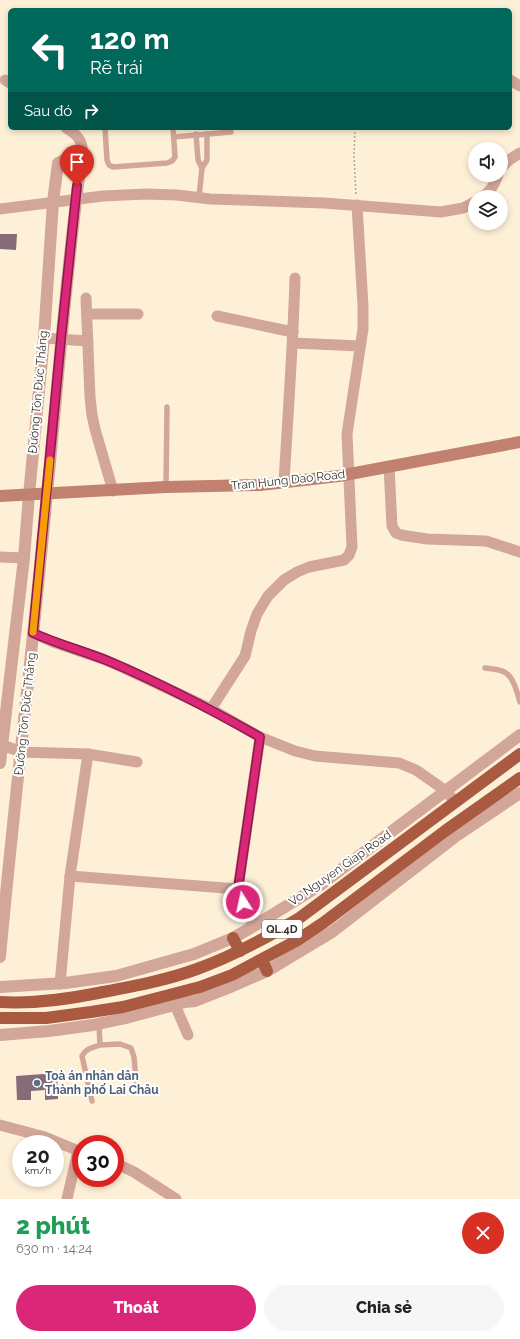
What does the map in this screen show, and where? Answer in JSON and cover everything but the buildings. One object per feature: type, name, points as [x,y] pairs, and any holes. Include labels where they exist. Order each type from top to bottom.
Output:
[{"type":"highway","name":"Vo Nguyen Giap Road","points":[[0,1002],[44,1001],[118,989],[164,979],[197,969],[240,951],[298,919],[520,754]]},
{"type":"highway","name":"QL.4D","points":[[0,1018],[46,1018],[123,1007],[200,987],[232,975],[296,941],[323,923],[520,778]]},
{"type":"highway","points":[[233,938],[240,951]]},
{"type":"highway","points":[[262,960],[267,971]]},
{"type":"main road","name":"Tran Hung Dao Road","points":[[0,496],[260,485],[349,474],[520,442]]},
{"type":"street","points":[[70,130],[80,140],[83,150],[81,162]]},
{"type":"street","points":[[508,161],[520,153]]},
{"type":"street","name":"Đường Tôn Đức Thắng","points":[[0,763],[1,744],[24,558],[44,338],[53,202],[58,164],[62,161],[81,162],[61,339],[21,752],[10,841],[0,957]]},
{"type":"street","points":[[0,209],[76,198],[146,194],[442,212],[468,205]]},
{"type":"street","points":[[211,709],[243,660],[257,614],[268,596],[284,580],[298,572],[309,567],[344,560],[349,555],[352,547],[347,434],[363,329],[357,206]]},
{"type":"street","points":[[284,482],[289,380],[293,338],[295,278]]},
{"type":"street","points":[[86,298],[92,415],[94,429],[113,491]]},
{"type":"street","points":[[87,314],[138,314]]},
{"type":"street","points":[[217,316],[293,338],[360,346]]},
{"type":"street","points":[[44,338],[88,341]]},
{"type":"street","points":[[389,466],[392,526],[396,533],[427,538],[486,541],[520,552]]},
{"type":"street","points":[[0,557],[24,558]]},
{"type":"street","points":[[33,633],[53,642],[117,665],[211,709],[260,737],[295,751],[315,756],[399,763],[416,770],[446,791],[455,802]]},
{"type":"street","name":"Vo Nguyen Giap Road","points":[[0,987],[60,984],[116,976],[194,954],[233,938],[319,886],[520,735]]},
{"type":"street","points":[[254,926],[238,889],[260,737]]},
{"type":"street","points":[[1,744],[21,752],[88,754],[137,762]]},
{"type":"street","points":[[60,984],[70,876],[88,754]]},
{"type":"street","points":[[0,1035],[49,1031],[99,1024],[126,1018],[185,1002],[195,1001],[267,971],[332,932],[456,836],[520,792]]},
{"type":"street","points":[[70,876],[238,889]]},
{"type":"street","points":[[175,1005],[188,1035]]},
{"type":"street","points":[[0,1125],[45,1137],[72,1148]]},
{"type":"street","points":[[124,1167],[176,1199]]},
{"type":"street","points":[[67,1199],[72,1181]]},
{"type":"lane","points":[[105,130],[107,160],[109,165],[113,167],[170,163],[175,157],[173,130]]},
{"type":"lane","points":[[174,137],[231,132]]},
{"type":"lane","points":[[196,134],[198,160],[202,168]]},
{"type":"lane","points":[[199,197],[202,168],[207,160],[207,134]]},
{"type":"lane","points":[[166,488],[167,407]]},
{"type":"lane","points":[[486,668],[503,671],[509,676],[515,685],[520,702]]},
{"type":"lane","points":[[99,1024],[100,1046]]},
{"type":"lane","points":[[92,1101],[82,1056],[84,1051],[100,1046],[120,1044],[131,1048],[134,1057],[137,1091]]},
{"type":"path","points":[[355,130],[354,172],[357,206]]},
{"type":"slow traffic","points":[[33,632],[50,460]]},
{"type":"place","name":"Toà án nhân dân Thành phố Lai Châu","points":[[37,1083]]},
{"type":"route","points":[[77,186],[33,633],[71,649],[103,659],[158,683],[211,709],[260,737],[238,889],[243,902]]}]
